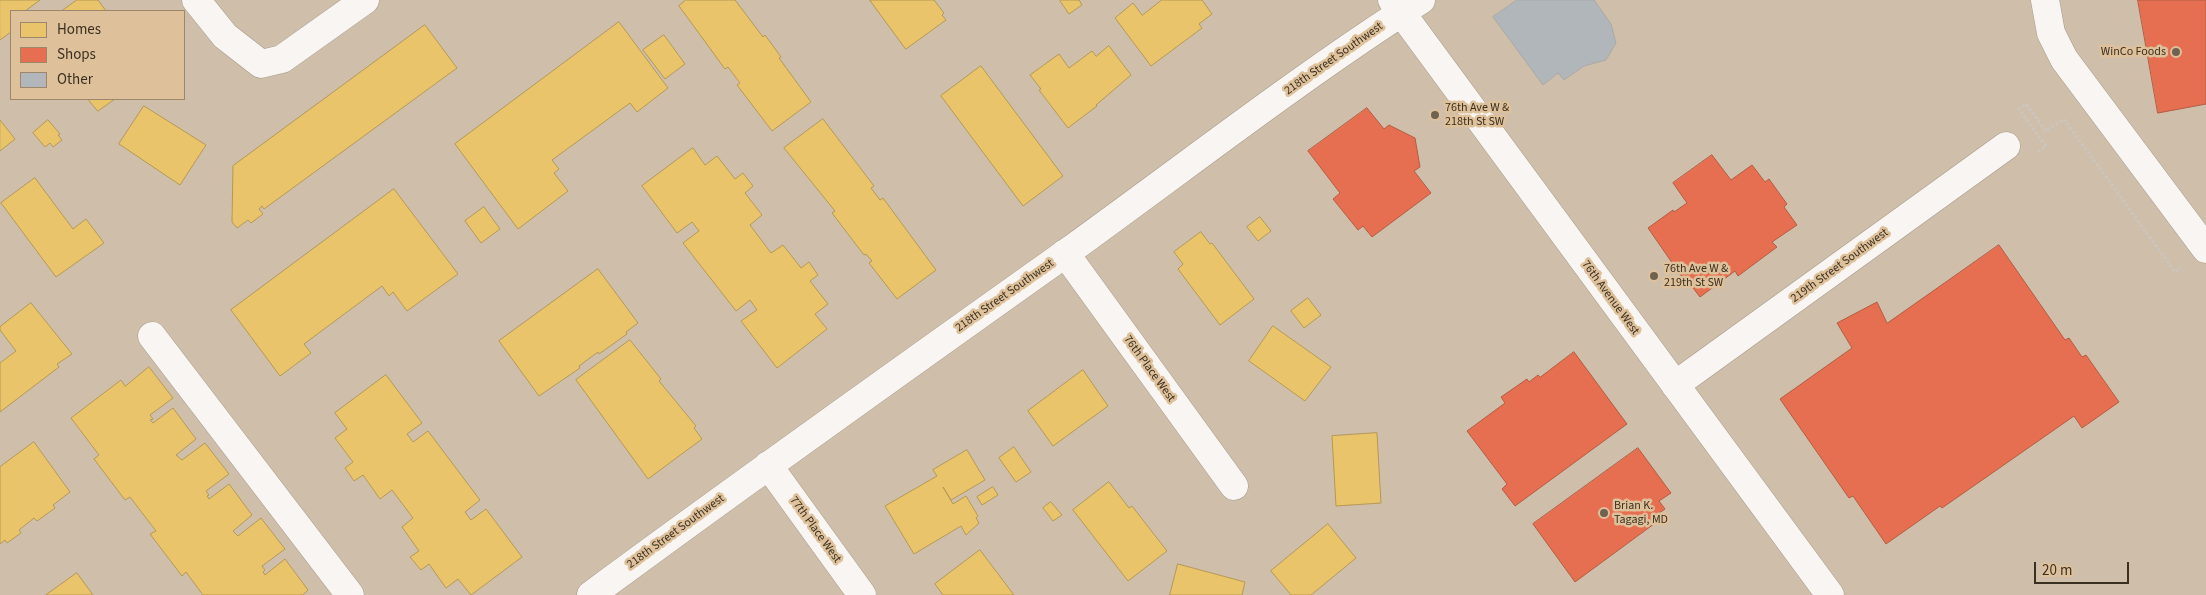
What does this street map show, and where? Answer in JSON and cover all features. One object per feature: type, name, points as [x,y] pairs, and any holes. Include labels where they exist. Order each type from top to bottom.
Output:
[{"type":"street","points":[[196,0],[225,36],[261,64],[282,58],[365,0]]},
{"type":"street","points":[[2045,0],[2051,33],[2064,59],[2206,249]]},
{"type":"street","name":"218th Street Southwest","points":[[591,595],[768,465],[1356,42],[1405,4]]},
{"type":"street","name":"76th Avenue West","points":[[1405,4],[1674,385],[1830,595]]},
{"type":"street","name":"219th Street Southwest","points":[[1674,385],[2006,146]]},
{"type":"street","name":"76th Place West","points":[[1065,253],[1234,486]]},
{"type":"street","points":[[152,336],[350,595]]},
{"type":"street","name":"77th Place West","points":[[768,465],[862,595]]},
{"type":"path","points":[[2038,152],[2046,146],[2019,109],[2026,104],[2046,131],[2064,119],[2175,272],[2206,249]]},
{"type":"building: Homes","points":[[0,0],[40,0],[26,10],[10,10],[10,33],[0,40]]},
{"type":"building: Homes","points":[[77,0],[98,0],[105,10],[63,10]]},
{"type":"building: Homes","points":[[686,0],[735,0],[763,37],[765,35],[811,102],[772,131],[737,85],[740,83],[728,67],[725,69],[679,6]]},
{"type":"building: Homes","points":[[870,0],[934,0],[944,13],[942,15],[946,20],[906,49]]},
{"type":"building: Homes","points":[[1061,0],[1079,0],[1082,5],[1069,14]]},
{"type":"building: Homes","points":[[1162,0],[1202,0],[1212,14],[1199,24],[1202,28],[1151,66],[1115,18],[1133,3],[1142,15]]},
{"type":"building: Homes","points":[[619,22],[668,88],[637,112],[630,103],[552,160],[559,169],[554,173],[568,191],[518,229],[455,144]]},
{"type":"building: Homes","points":[[425,25],[457,68],[264,209],[262,206],[259,209],[263,214],[251,223],[248,220],[237,228],[232,222],[233,166]]},
{"type":"building: Homes","points":[[664,35],[685,64],[665,79],[643,50]]},
{"type":"building: Homes","points":[[1109,46],[1131,75],[1097,106],[1068,128],[1030,75],[1059,54],[1069,68],[1092,51],[1096,56]]},
{"type":"building: Homes","points":[[981,66],[1063,176],[1023,206],[941,96]]},
{"type":"building: Homes","points":[[89,100],[114,100],[98,111]]},
{"type":"building: Homes","points":[[144,106],[206,145],[180,185],[119,144]]},
{"type":"building: Homes","points":[[823,119],[874,186],[871,188],[880,200],[883,198],[936,270],[897,299],[869,263],[872,261],[866,254],[864,255],[832,213],[835,211],[784,148]]},
{"type":"building: Homes","points":[[0,120],[15,139],[0,151]]},
{"type":"building: Homes","points":[[48,120],[60,134],[58,135],[62,140],[53,147],[50,143],[45,147],[33,133]]},
{"type":"building: Homes","points":[[693,148],[705,165],[717,156],[735,179],[743,173],[753,186],[745,193],[762,215],[750,225],[771,253],[783,245],[801,268],[809,262],[818,275],[810,281],[828,304],[815,314],[827,329],[777,368],[741,321],[757,310],[750,300],[736,311],[683,243],[699,231],[692,222],[677,233],[642,186]]},
{"type":"building: Homes","points":[[35,178],[73,229],[86,219],[104,243],[56,277],[1,203]]},
{"type":"building: Homes","points":[[394,189],[458,274],[407,311],[393,292],[389,296],[382,286],[304,344],[311,353],[280,376],[231,310]]},
{"type":"building: Homes","points":[[484,207],[500,229],[481,243],[465,221]]},
{"type":"building: Homes","points":[[1260,217],[1271,231],[1258,241],[1247,227]]},
{"type":"building: Homes","points":[[1201,232],[1210,244],[1212,243],[1254,299],[1220,325],[1178,269],[1183,264],[1174,252]]},
{"type":"building: Homes","points":[[598,269],[638,323],[626,332],[627,334],[599,354],[598,352],[579,366],[580,368],[539,396],[499,341]]},
{"type":"building: Homes","points":[[1308,298],[1321,315],[1304,328],[1291,311]]},
{"type":"building: Homes","points":[[31,303],[72,354],[57,364],[59,367],[0,412],[0,363],[16,351],[0,330],[0,327]]},
{"type":"building: Homes","points":[[1273,326],[1331,367],[1305,401],[1249,361]]},
{"type":"building: Homes","points":[[630,340],[661,379],[659,381],[696,426],[694,428],[702,439],[648,479],[576,380]]},
{"type":"building: Homes","points":[[149,367],[173,398],[150,415],[153,419],[150,420],[153,423],[173,408],[196,439],[176,455],[182,460],[205,443],[229,474],[206,491],[209,495],[207,496],[209,499],[229,484],[252,515],[233,531],[238,536],[261,518],[285,549],[262,566],[265,570],[263,572],[265,575],[285,559],[308,590],[303,595],[203,595],[186,572],[182,576],[150,534],[156,531],[130,497],[125,500],[94,459],[99,455],[71,418],[121,380],[125,386]]},
{"type":"building: Homes","points":[[1083,370],[1108,406],[1053,446],[1028,411]]},
{"type":"building: Homes","points":[[386,375],[422,423],[407,434],[413,442],[428,431],[480,500],[465,512],[471,520],[486,509],[522,557],[471,595],[458,579],[446,588],[429,564],[421,570],[410,557],[419,551],[402,527],[413,518],[392,490],[380,499],[363,475],[354,481],[345,468],[353,462],[335,438],[347,429],[335,413]]},
{"type":"building: Homes","points":[[1377,433],[1381,503],[1336,506],[1332,436]]},
{"type":"building: Homes","points":[[34,442],[70,492],[53,505],[55,508],[37,521],[34,518],[19,530],[21,533],[7,543],[5,540],[0,544],[0,467]]},
{"type":"building: Homes","points":[[1014,447],[1031,472],[1016,482],[999,458]]},
{"type":"building: Homes","points":[[967,450],[985,480],[951,500],[943,487],[953,504],[966,496],[978,516],[976,518],[979,523],[966,535],[961,526],[914,554],[885,506],[937,476],[933,470]]},
{"type":"building: Homes","points":[[1109,482],[1129,508],[1132,506],[1167,551],[1128,581],[1073,510]]},
{"type":"building: Homes","points":[[993,487],[998,495],[982,505],[977,497]]},
{"type":"building: Homes","points":[[1051,502],[1062,515],[1053,521],[1043,508]]},
{"type":"building: Homes","points":[[1328,524],[1356,558],[1311,595],[1291,595],[1271,571]]},
{"type":"building: Homes","points":[[980,550],[1014,595],[943,595],[935,584]]},
{"type":"building: Homes","points":[[1178,564],[1245,582],[1242,595],[1170,595]]},
{"type":"building: Homes","points":[[77,573],[93,595],[46,595]]},
{"type":"building: Shops","name":"WinCo Foods","points":[[2138,0],[2206,0],[2206,104],[2158,113]]},
{"type":"building: Shops","points":[[1367,108],[1384,129],[1389,125],[1415,138],[1420,167],[1414,171],[1431,193],[1372,237],[1363,226],[1358,230],[1333,199],[1340,193],[1308,151]]},
{"type":"building: Shops","points":[[1712,155],[1731,180],[1752,165],[1765,182],[1769,179],[1787,204],[1784,207],[1797,225],[1772,242],[1777,247],[1738,276],[1735,271],[1700,297],[1686,279],[1684,280],[1648,228],[1673,210],[1674,212],[1687,203],[1673,183]]},
{"type":"building: Shops","points":[[1999,245],[2065,340],[2069,338],[2082,357],[2086,355],[2119,402],[2082,428],[2074,416],[1942,508],[1940,506],[1886,544],[1853,496],[1849,498],[1780,399],[1852,348],[1837,323],[1877,302],[1887,323]]},
{"type":"building: Shops","points":[[1574,352],[1627,424],[1515,506],[1502,489],[1507,484],[1467,431],[1505,403],[1501,397],[1527,379],[1529,382],[1538,375],[1540,377]]},
{"type":"building: Shops","name":"Brian K. Tagagi, MD","points":[[1638,448],[1671,493],[1659,501],[1665,509],[1655,516],[1658,521],[1575,582],[1533,524]]},
{"type":"building: Other","points":[[1517,0],[1594,0],[1611,24],[1616,43],[1606,60],[1584,66],[1564,80],[1558,73],[1543,85],[1493,17]]},
{"type":"place","name":"WinCo Foods","points":[[2176,52]]},
{"type":"place","name":"76th Ave W & 218th St SW","points":[[1435,115]]},
{"type":"place","name":"76th Ave W & 219th St SW","points":[[1654,276]]},
{"type":"place","name":"Brian K. Tagagi, MD","points":[[1604,513]]}]
